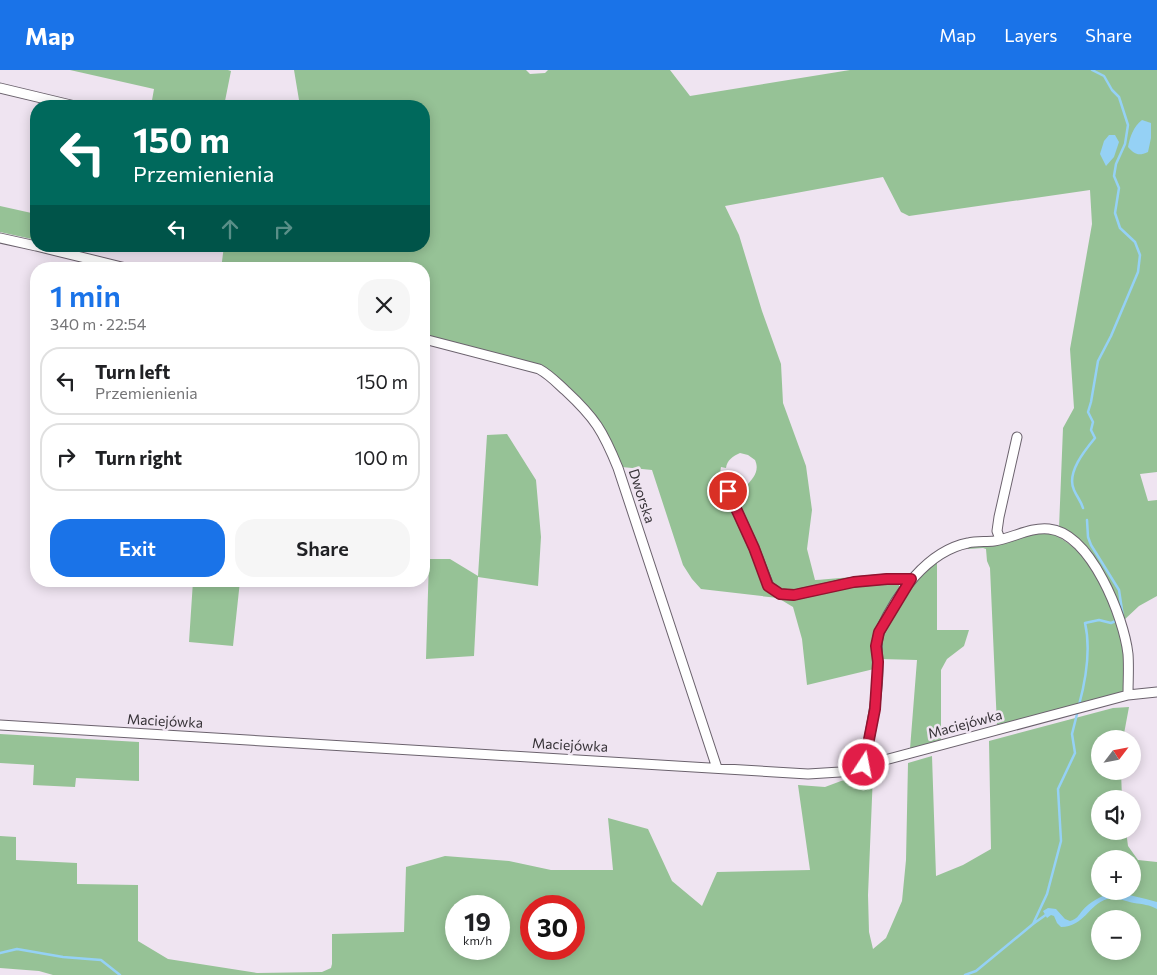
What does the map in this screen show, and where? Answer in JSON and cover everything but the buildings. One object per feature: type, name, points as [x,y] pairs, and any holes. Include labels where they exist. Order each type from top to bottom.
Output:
[{"type":"street","points":[[0,88],[50,100]]},
{"type":"street","points":[[0,238],[30,245]]},
{"type":"street","points":[[61,252],[101,262]]},
{"type":"street","name":"Dworska","points":[[430,341],[539,370],[551,376],[599,426],[618,468],[717,768]]},
{"type":"street","points":[[1000,539],[997,531],[999,517],[1017,437]]},
{"type":"street","points":[[728,491],[754,548],[768,586],[780,594],[794,595],[854,582],[911,579]]},
{"type":"street","points":[[864,765],[875,709],[878,662],[876,646],[879,632],[911,579],[928,563],[951,549],[966,543],[994,541],[1029,530],[1050,529],[1067,536],[1084,550],[1098,571],[1116,606],[1120,619],[1128,653],[1128,695]]},
{"type":"street","name":"Maciejówka","points":[[0,725],[808,774],[840,772],[1128,695],[1157,692]]},
{"type":"green space","points":[[70,70],[231,71],[225,100],[152,100],[154,89]]},
{"type":"green space","points":[[294,70],[526,70],[530,74],[545,73],[548,70],[670,70],[690,96],[850,70],[1157,70],[1157,472],[1140,474],[1148,501],[1157,500],[1157,596],[1139,606],[1123,621],[1117,600],[1101,567],[1080,541],[1059,528],[1063,428],[1074,408],[1070,349],[1092,224],[1090,190],[909,216],[901,212],[883,177],[725,206],[739,235],[762,311],[781,364],[783,403],[806,466],[812,510],[807,549],[815,580],[869,577],[890,580],[899,584],[899,590],[880,625],[874,669],[807,685],[802,639],[793,607],[778,598],[701,589],[683,565],[652,470],[622,467],[608,435],[543,367],[430,339],[430,262],[222,262],[223,252],[430,252],[430,100],[299,100]],"holes":[[[740,453],[748,455],[755,460],[757,468],[751,481],[746,486],[731,488],[728,491],[720,474],[721,467],[726,468],[731,459]]]},
{"type":"green space","points":[[0,206],[30,213],[30,239],[0,232]]},
{"type":"green space","points":[[507,434],[536,480],[541,537],[538,586],[478,577],[474,656],[426,659],[430,559],[450,559],[478,576],[487,435]]},
{"type":"green space","points":[[1049,532],[1076,549],[1087,560],[1096,572],[1110,599],[1123,644],[1125,691],[997,726],[990,568],[986,549],[968,549],[968,546]]},
{"type":"green space","points":[[937,561],[937,630],[969,630],[964,646],[947,659],[941,670],[941,740],[910,749],[917,660],[881,659],[881,636],[910,585]]},
{"type":"green space","points":[[193,587],[239,587],[233,646],[189,642]]},
{"type":"green space","points":[[1129,707],[1125,730],[1091,730],[1091,780],[1121,780],[1122,790],[1091,790],[1091,840],[1127,840],[1131,850],[1091,850],[1091,900],[1141,900],[1141,860],[1157,862],[1157,975],[53,975],[39,971],[0,968],[0,836],[16,837],[16,860],[77,863],[77,884],[138,885],[138,941],[168,959],[257,973],[322,972],[331,968],[332,934],[404,932],[406,867],[445,856],[509,861],[551,870],[613,870],[608,818],[648,829],[672,881],[702,906],[717,872],[810,870],[798,785],[825,787],[841,781],[873,774],[868,895],[869,932],[873,949],[886,938],[902,901],[906,860],[908,763],[932,756],[936,876],[963,865],[991,849],[989,741],[1113,708]]},
{"type":"green space","points":[[0,734],[139,742],[139,781],[76,778],[75,787],[33,785],[34,765],[0,763]]},
{"type":"water","points":[[1142,120],[1151,123],[1151,138],[1148,152],[1140,154],[1133,152],[1128,147],[1132,132]]},
{"type":"water","points":[[1109,135],[1115,135],[1119,142],[1114,157],[1106,166],[1100,154],[1104,141]]},
{"type":"water","points":[[1141,898],[1157,902],[1157,909],[1149,906],[1121,900],[1141,900]]},
{"type":"water","points":[[1105,900],[1095,905],[1081,919],[1069,926],[1061,927],[1054,916],[1051,915],[1047,918],[1043,911],[1048,908],[1056,909],[1065,919],[1070,921],[1076,918],[1092,902]]},
{"type":"waterway","points":[[1083,508],[1074,490],[1072,476],[1078,462],[1095,438],[1091,430],[1093,422],[1088,412],[1098,361],[1111,336],[1138,272],[1140,255],[1135,242],[1120,228],[1115,213],[1119,188],[1114,176],[1116,164],[1125,144],[1128,125],[1119,97],[1112,90],[1104,76],[1092,70]]},
{"type":"waterway","points":[[1087,520],[1088,537],[1091,545],[1119,590],[1123,617]]},
{"type":"waterway","points":[[1079,705],[1087,664],[1088,643],[1085,623],[1099,620],[1111,623],[1118,620]]},
{"type":"waterway","points":[[1033,924],[1047,894],[1061,841],[1058,789],[1075,753],[1072,734],[1078,710]]},
{"type":"waterway","points":[[965,975],[976,971],[1047,914]]},
{"type":"waterway","points":[[0,953],[17,949],[63,957],[101,960],[120,975]]},
{"type":"route","points":[[728,491],[754,548],[768,586],[780,594],[794,595],[854,582],[911,579],[879,632],[876,646],[878,662],[875,709],[864,765]]}]
